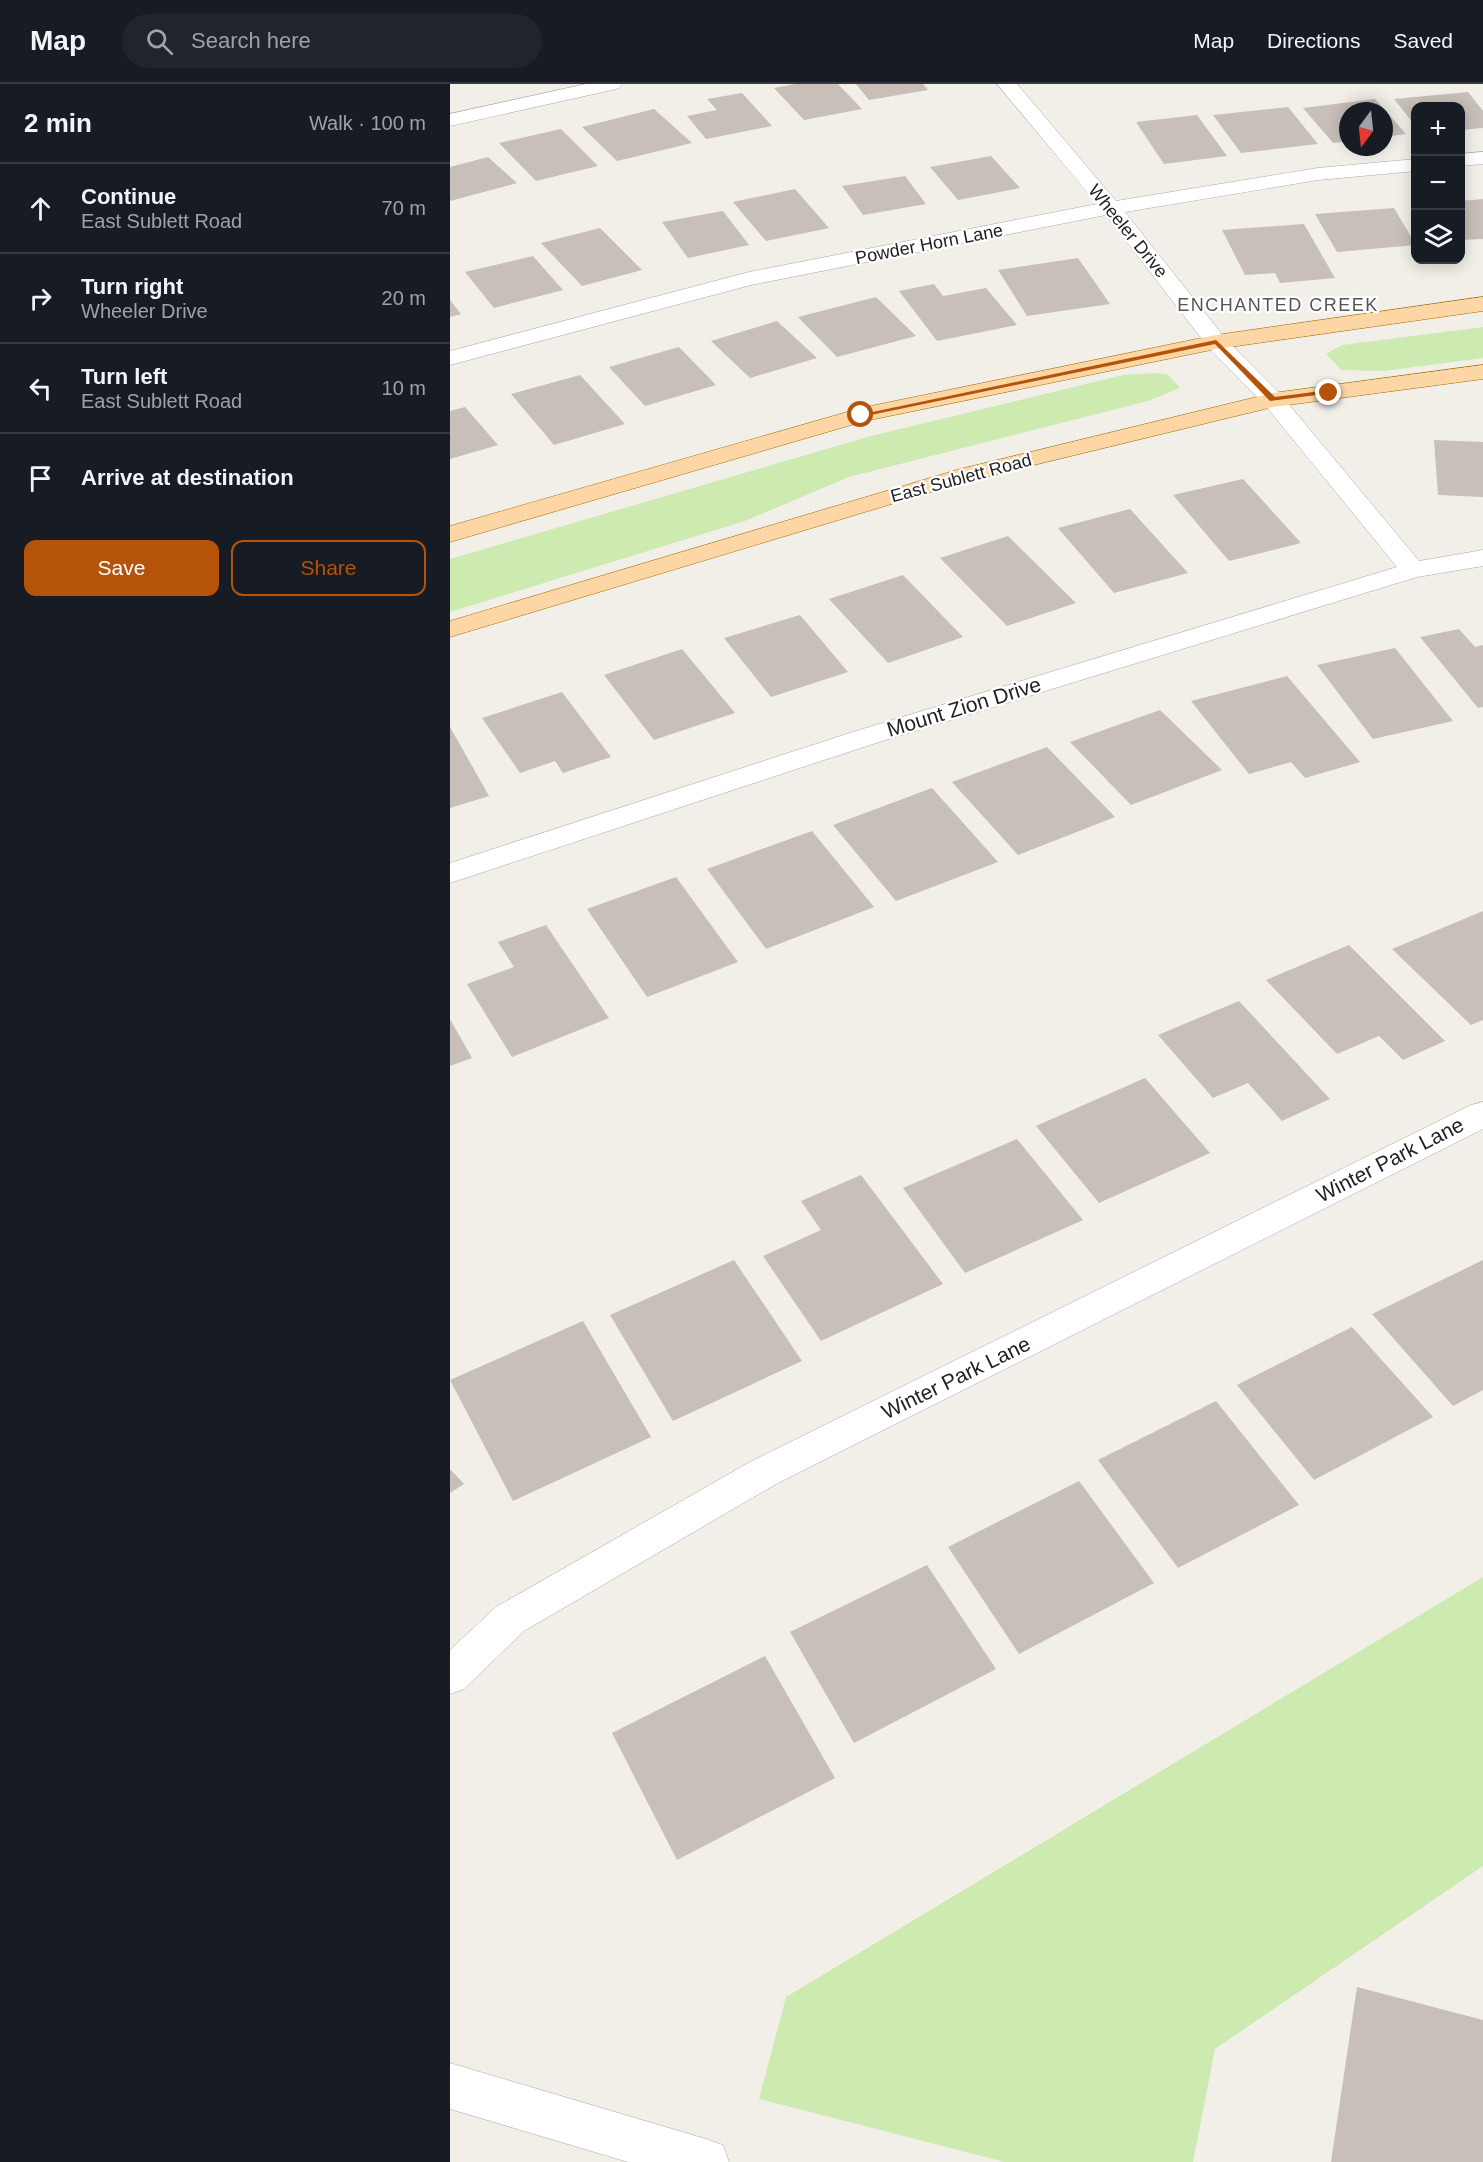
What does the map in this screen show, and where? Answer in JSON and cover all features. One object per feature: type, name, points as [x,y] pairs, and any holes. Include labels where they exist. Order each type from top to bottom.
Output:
[{"type":"main road","points":[[450,534],[861,415],[1216,342],[1483,304]]},
{"type":"main road","name":"East Sublett Road","points":[[450,629],[960,476],[1273,400],[1483,372]]},
{"type":"street","points":[[450,120],[612,84]]},
{"type":"street","name":"Wheeler Drive","points":[[1007,84],[1111,208],[1216,342],[1273,400],[1413,570]]},
{"type":"street","points":[[1465,160],[1483,158]]},
{"type":"street","name":"Powder Horn Lane","points":[[450,358],[749,279],[1111,208],[1318,174],[1411,165]]},
{"type":"street","name":"Mount Zion Drive","points":[[450,873],[866,736],[1413,570],[1483,558]]},
{"type":"street","name":"Winter Park Lane","points":[[450,1676],[510,1619],[763,1473],[1483,1114]]},
{"type":"street","points":[[450,2086],[706,2162]]},
{"type":"green space","points":[[1483,327],[1483,358],[1384,371],[1341,370],[1326,354],[1342,345]]},
{"type":"green space","points":[[1167,374],[1180,388],[1148,401],[849,477],[745,521],[450,612],[450,559],[871,436],[1123,375]]},
{"type":"green space","points":[[1483,1577],[1483,1866],[1215,2049],[1193,2162],[1005,2162],[759,2099],[786,1997]]},
{"type":"building","points":[[795,84],[838,84],[862,109],[804,120],[774,88]]},
{"type":"building","points":[[856,84],[923,84],[928,90],[869,100]]},
{"type":"building","points":[[1468,92],[1483,111],[1483,128],[1465,130],[1465,102],[1411,102],[1411,121],[1394,99]]},
{"type":"building","points":[[742,93],[772,126],[706,139],[687,116],[717,110],[707,99]]},
{"type":"building","points":[[1375,99],[1378,102],[1351,102]]},
{"type":"building","points":[[1339,104],[1339,142],[1333,143],[1303,108]]},
{"type":"building","points":[[1288,107],[1318,144],[1241,153],[1213,115]]},
{"type":"building","points":[[654,109],[692,143],[617,161],[582,127]]},
{"type":"building","points":[[1197,115],[1227,156],[1164,164],[1136,122]]},
{"type":"building","points":[[1393,119],[1406,134],[1393,136]]},
{"type":"building","points":[[561,129],[598,166],[536,181],[499,143]]},
{"type":"building","points":[[991,156],[1020,188],[958,200],[930,167]]},
{"type":"building","points":[[488,157],[517,183],[450,201],[450,167]]},
{"type":"building","points":[[905,176],[926,204],[863,215],[842,186]]},
{"type":"building","points":[[795,189],[829,228],[766,241],[733,202]]},
{"type":"building","points":[[1483,199],[1483,239],[1465,240],[1465,201]]},
{"type":"building","points":[[1394,208],[1411,237],[1411,245],[1337,252],[1315,214]]},
{"type":"building","points":[[723,211],[749,245],[688,258],[662,222]]},
{"type":"building","points":[[1304,224],[1335,278],[1280,283],[1275,273],[1245,275],[1222,230]]},
{"type":"building","points":[[600,228],[642,270],[582,286],[541,243]]},
{"type":"building","points":[[533,256],[563,290],[494,308],[465,272]]},
{"type":"building","points":[[1078,258],[1110,304],[1027,316],[998,270]]},
{"type":"building","points":[[934,284],[943,296],[986,288],[1017,325],[937,341],[899,291]]},
{"type":"building","points":[[876,297],[916,336],[837,357],[798,317]]},
{"type":"building","points":[[450,300],[461,314],[450,317]]},
{"type":"building","points":[[777,321],[817,358],[750,378],[711,341]]},
{"type":"building","points":[[679,347],[716,385],[645,406],[609,367]]},
{"type":"building","points":[[580,375],[625,424],[554,445],[511,394]]},
{"type":"building","points":[[465,407],[498,445],[450,459],[450,411]]},
{"type":"building","points":[[1434,440],[1483,442],[1483,497],[1438,495]]},
{"type":"building","points":[[1243,479],[1301,543],[1229,561],[1173,495]]},
{"type":"building","points":[[1130,509],[1188,573],[1114,593],[1058,528]]},
{"type":"building","points":[[1008,536],[1076,603],[1007,626],[940,558]]},
{"type":"building","points":[[903,575],[963,637],[888,663],[829,599]]},
{"type":"building","points":[[800,615],[848,672],[771,697],[724,638]]},
{"type":"building","points":[[1459,629],[1475,647],[1483,645],[1483,707],[1478,708],[1420,637]]},
{"type":"building","points":[[1395,648],[1453,721],[1373,739],[1317,665]]},
{"type":"building","points":[[682,649],[735,713],[654,740],[604,675]]},
{"type":"building","points":[[1287,676],[1360,762],[1305,778],[1291,762],[1249,774],[1191,701]]},
{"type":"building","points":[[562,692],[611,757],[563,773],[555,761],[520,773],[482,718]]},
{"type":"building","points":[[1160,710],[1222,770],[1131,805],[1070,742]]},
{"type":"building","points":[[450,727],[489,796],[450,808]]},
{"type":"building","points":[[1047,747],[1115,817],[1018,855],[952,782]]},
{"type":"building","points":[[932,788],[998,862],[896,901],[833,825]]},
{"type":"building","points":[[812,831],[874,907],[766,949],[707,869]]},
{"type":"building","points":[[676,877],[738,962],[647,997],[587,909]]},
{"type":"building","points":[[1483,911],[1483,1020],[1471,1025],[1392,949]]},
{"type":"building","points":[[546,925],[609,1018],[512,1057],[467,984],[514,967],[498,942]]},
{"type":"building","points":[[1349,945],[1445,1041],[1403,1060],[1379,1036],[1337,1054],[1266,980]]},
{"type":"building","points":[[1239,1001],[1330,1099],[1282,1121],[1248,1083],[1213,1098],[1158,1035]]},
{"type":"building","points":[[450,1019],[472,1058],[450,1066]]},
{"type":"building","points":[[1145,1078],[1210,1153],[1099,1203],[1036,1126]]},
{"type":"building","points":[[1017,1139],[1083,1220],[965,1273],[903,1188]]},
{"type":"building","points":[[861,1175],[943,1284],[821,1341],[763,1256],[821,1230],[801,1201]]},
{"type":"building","points":[[734,1260],[802,1361],[673,1421],[610,1315]]},
{"type":"building","points":[[1483,1260],[1483,1390],[1453,1406],[1372,1314]]},
{"type":"building","points":[[583,1321],[651,1437],[513,1501],[450,1380]]},
{"type":"building","points":[[1352,1327],[1433,1417],[1314,1480],[1237,1385]]},
{"type":"building","points":[[1216,1401],[1299,1505],[1178,1568],[1098,1460]]},
{"type":"building","points":[[450,1469],[464,1484],[450,1493]]},
{"type":"building","points":[[1079,1481],[1154,1583],[1019,1654],[948,1547]]},
{"type":"building","points":[[927,1565],[996,1669],[854,1743],[790,1632]]},
{"type":"building","points":[[765,1656],[835,1778],[677,1860],[612,1733]]},
{"type":"building","points":[[1357,1987],[1483,2020],[1483,2162],[1331,2162]]},
{"type":"district","name":"ENCHANTED CREEK","points":[[1278,305]]},
{"type":"route","points":[[861,415],[1216,342],[1273,400],[1329,393]]}]
